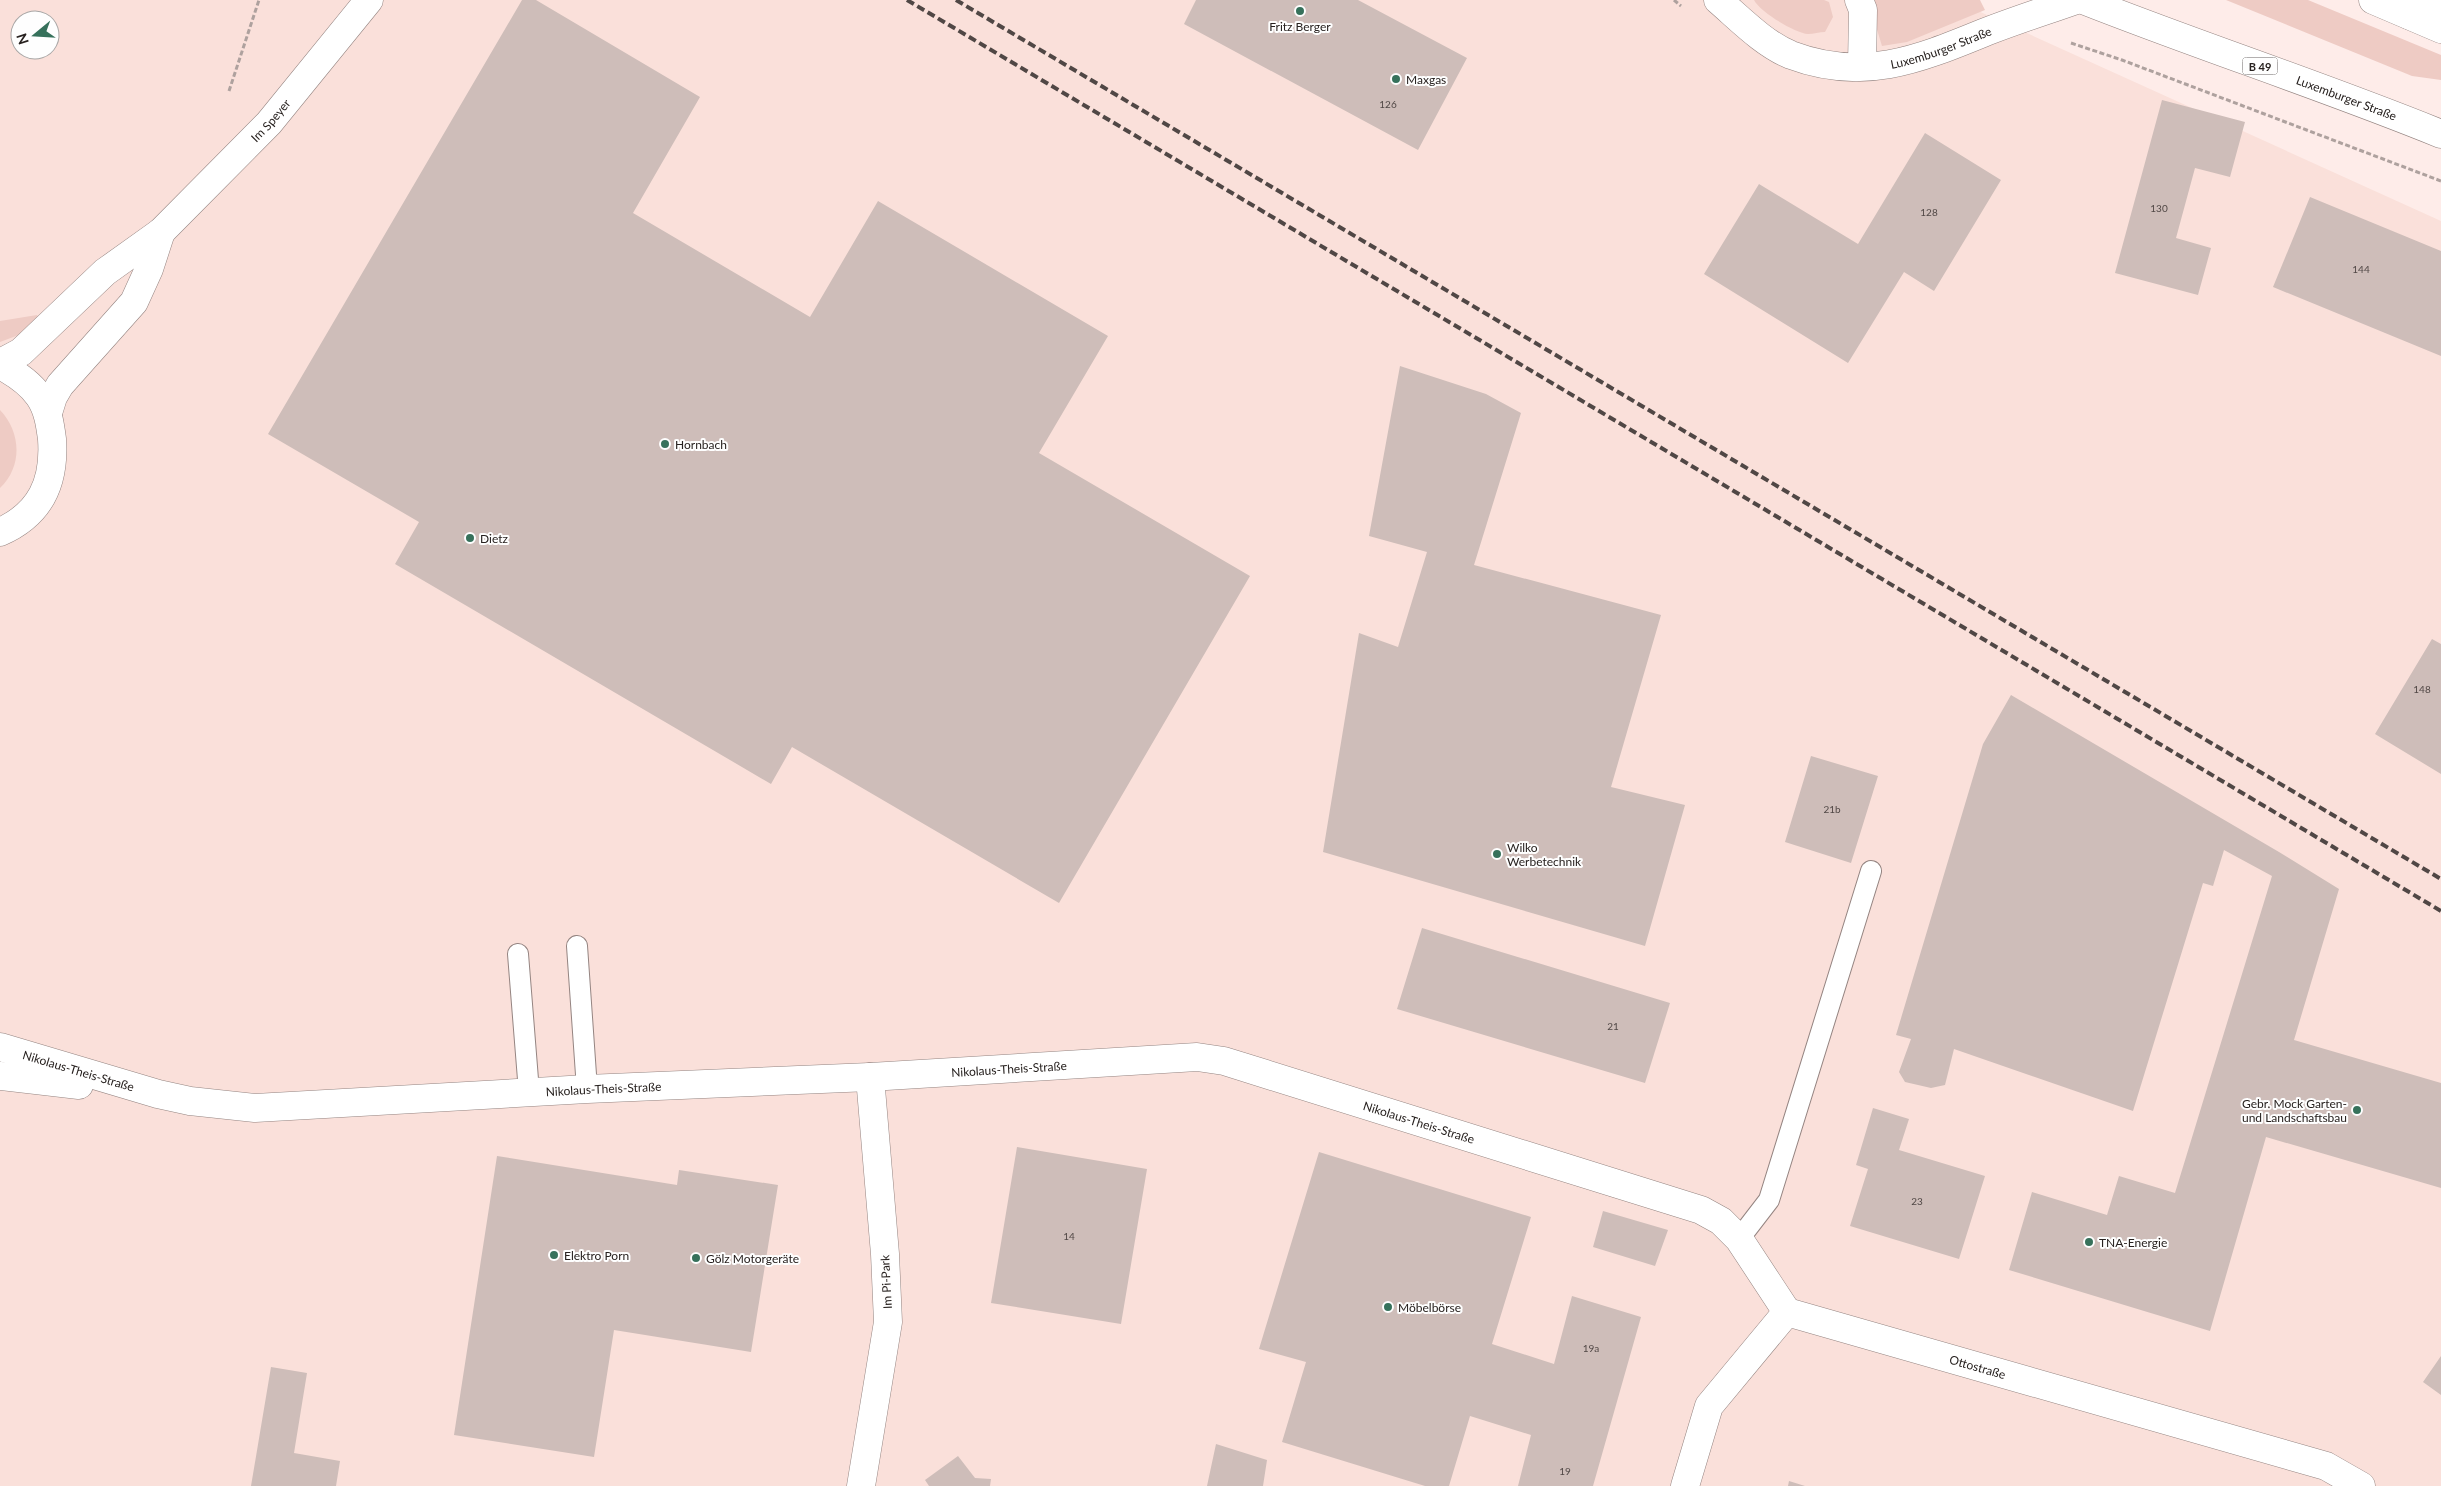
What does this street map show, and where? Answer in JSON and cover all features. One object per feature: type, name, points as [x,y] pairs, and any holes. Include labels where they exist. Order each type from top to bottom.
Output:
[{"type":"street","name":"Im Speyer","points":[[0,364],[21,352],[105,272],[162,232],[269,123],[369,0]]},
{"type":"street","name":"Luxemburger Straße","points":[[1718,0],[1759,35],[1790,54],[1839,66],[1887,66],[1942,51],[1984,33],[2076,0]]},
{"type":"street","points":[[1859,0],[1863,10],[1862,66]]},
{"type":"street","name":"Luxemburger Straße","points":[[2083,0],[2147,26],[2373,106],[2441,134]]},
{"type":"street","points":[[2373,0],[2441,29]]},
{"type":"street","points":[[2409,15],[2441,0]]},
{"type":"street","points":[[2373,106],[2441,121]]},
{"type":"street","name":"Im Speyer","points":[[48,413],[52,396],[134,302],[149,270],[162,232]]},
{"type":"street","points":[[0,364],[18,375],[39,397],[48,413],[52,446],[50,482],[41,500],[17,524],[0,532]]},
{"type":"street","name":"Nikolaus-Theis-Straße","points":[[0,1048],[158,1094],[190,1101],[255,1108],[587,1088],[870,1077],[1197,1057],[1224,1061],[1701,1210],[1722,1221],[1739,1239],[1787,1312]]},
{"type":"street","name":"Nikolaus-Theis-Straße","points":[[0,1076],[158,1094]]},
{"type":"street","name":"Im Pi-Park","points":[[861,1486],[888,1322],[885,1254],[870,1077]]},
{"type":"street","points":[[1685,1486],[1709,1406],[1787,1312]]},
{"type":"street","name":"Ottostraße","points":[[1787,1312],[2326,1466],[2361,1486]]},
{"type":"lane","points":[[1739,1239],[1770,1200],[1871,871]]},
{"type":"lane","points":[[577,946],[587,1088]]},
{"type":"lane","points":[[518,954],[529,1092]]},
{"type":"path","points":[[229,90],[259,0]]},
{"type":"path","points":[[2066,41],[2122,60],[2441,181]]},
{"type":"shaded area","points":[[0,0],[1954,0],[2441,221],[2441,1486],[0,1486]]},
{"type":"shaded area","points":[[1754,0],[1824,0],[1829,2],[1833,17],[1825,32],[1802,33],[1778,21],[1763,10]]},
{"type":"shaded area","points":[[1868,0],[1980,0],[1985,10],[1907,42],[1882,46]]},
{"type":"shaded area","points":[[2226,0],[2308,0],[2441,55],[2441,80],[2412,76]]},
{"type":"shaded area","points":[[37,315],[40,320],[24,333],[0,342],[0,321]]},
{"type":"shaded area","points":[[0,410],[12,428],[15,439],[16,459],[13,470],[0,488]]},
{"type":"building","name":"Hornbach","points":[[522,0],[536,0],[700,97],[633,213],[810,317],[878,201],[1108,336],[1039,453],[1250,576],[1059,903],[792,747],[771,784],[395,564],[419,522],[268,434]]},
{"type":"building","points":[[1196,0],[1358,0],[1467,58],[1418,150],[1184,24]]},
{"type":"building","points":[[2162,100],[2245,122],[2230,177],[2195,168],[2176,238],[2211,248],[2198,295],[2115,273]]},
{"type":"building","points":[[1925,133],[2001,180],[1934,291],[1904,272],[1848,363],[1704,274],[1759,184],[1858,244]]},
{"type":"building","points":[[2310,197],[2441,251],[2441,356],[2273,287]]},
{"type":"building","points":[[1400,366],[1486,394],[1521,413],[1474,565],[1661,615],[1611,787],[1685,805],[1645,946],[1323,852],[1359,633],[1398,647],[1427,552],[1369,536]]},
{"type":"building","points":[[2432,639],[2441,644],[2441,774],[2375,734]]},
{"type":"building","points":[[2011,695],[2339,889],[2294,1040],[2441,1083],[2441,1188],[2266,1137],[2210,1331],[2009,1270],[2032,1192],[2107,1215],[2119,1176],[2175,1193],[2272,876],[2224,850],[2213,886],[2203,883],[2133,1111],[1954,1049],[1945,1085],[1931,1088],[1905,1082],[1899,1072],[1911,1039],[1896,1035],[1983,744]]},
{"type":"building","points":[[1811,756],[1878,776],[1851,863],[1785,842]]},
{"type":"building","points":[[1422,928],[1670,1003],[1645,1083],[1397,1009]]},
{"type":"building","points":[[1873,1108],[1909,1119],[1899,1150],[1985,1176],[1959,1259],[1850,1226],[1868,1169],[1856,1165]]},
{"type":"building","points":[[1017,1147],[1147,1169],[1121,1324],[991,1303]]},
{"type":"building","name":"Möbelbörse","points":[[1319,1152],[1531,1217],[1492,1344],[1554,1364],[1572,1296],[1641,1317],[1593,1486],[1518,1486],[1531,1435],[1470,1416],[1449,1486],[1425,1486],[1282,1442],[1306,1362],[1259,1349]]},
{"type":"building","name":"Elektro Porn","points":[[497,1156],[677,1185],[679,1170],[778,1185],[751,1352],[614,1330],[594,1457],[454,1435]]},
{"type":"building","points":[[1603,1211],[1668,1230],[1655,1266],[1593,1247]]},
{"type":"building","points":[[2441,1356],[2441,1395],[2423,1382]]},
{"type":"building","points":[[271,1367],[307,1373],[294,1453],[340,1461],[336,1486],[251,1486]]},
{"type":"building","points":[[1216,1444],[1267,1460],[1263,1486],[1207,1486]]},
{"type":"building","points":[[958,1456],[975,1478],[991,1479],[990,1486],[929,1486],[925,1480]]},
{"type":"building","points":[[1789,1481],[1805,1486],[1788,1486]]},
{"type":"railway","points":[[907,0],[2441,911]]},
{"type":"railway","points":[[956,0],[2441,879]]},
{"type":"place","name":"Fritz Berger","points":[[1300,11]]},
{"type":"place","name":"Maxgas","points":[[1396,79]]},
{"type":"place","name":"Hornbach","points":[[665,444]]},
{"type":"place","name":"Dietz","points":[[470,538]]},
{"type":"place","name":"Wilko Werbetechnik","points":[[1497,854]]},
{"type":"place","name":"Gebr. Mock Garten- und Landschaftsbau","points":[[2357,1110]]},
{"type":"place","name":"TNA-Energie","points":[[2089,1242]]},
{"type":"place","name":"Elektro Porn","points":[[554,1255]]},
{"type":"place","name":"Gölz Motorgeräte","points":[[696,1258]]},
{"type":"place","name":"Möbelbörse","points":[[1388,1307]]}]
